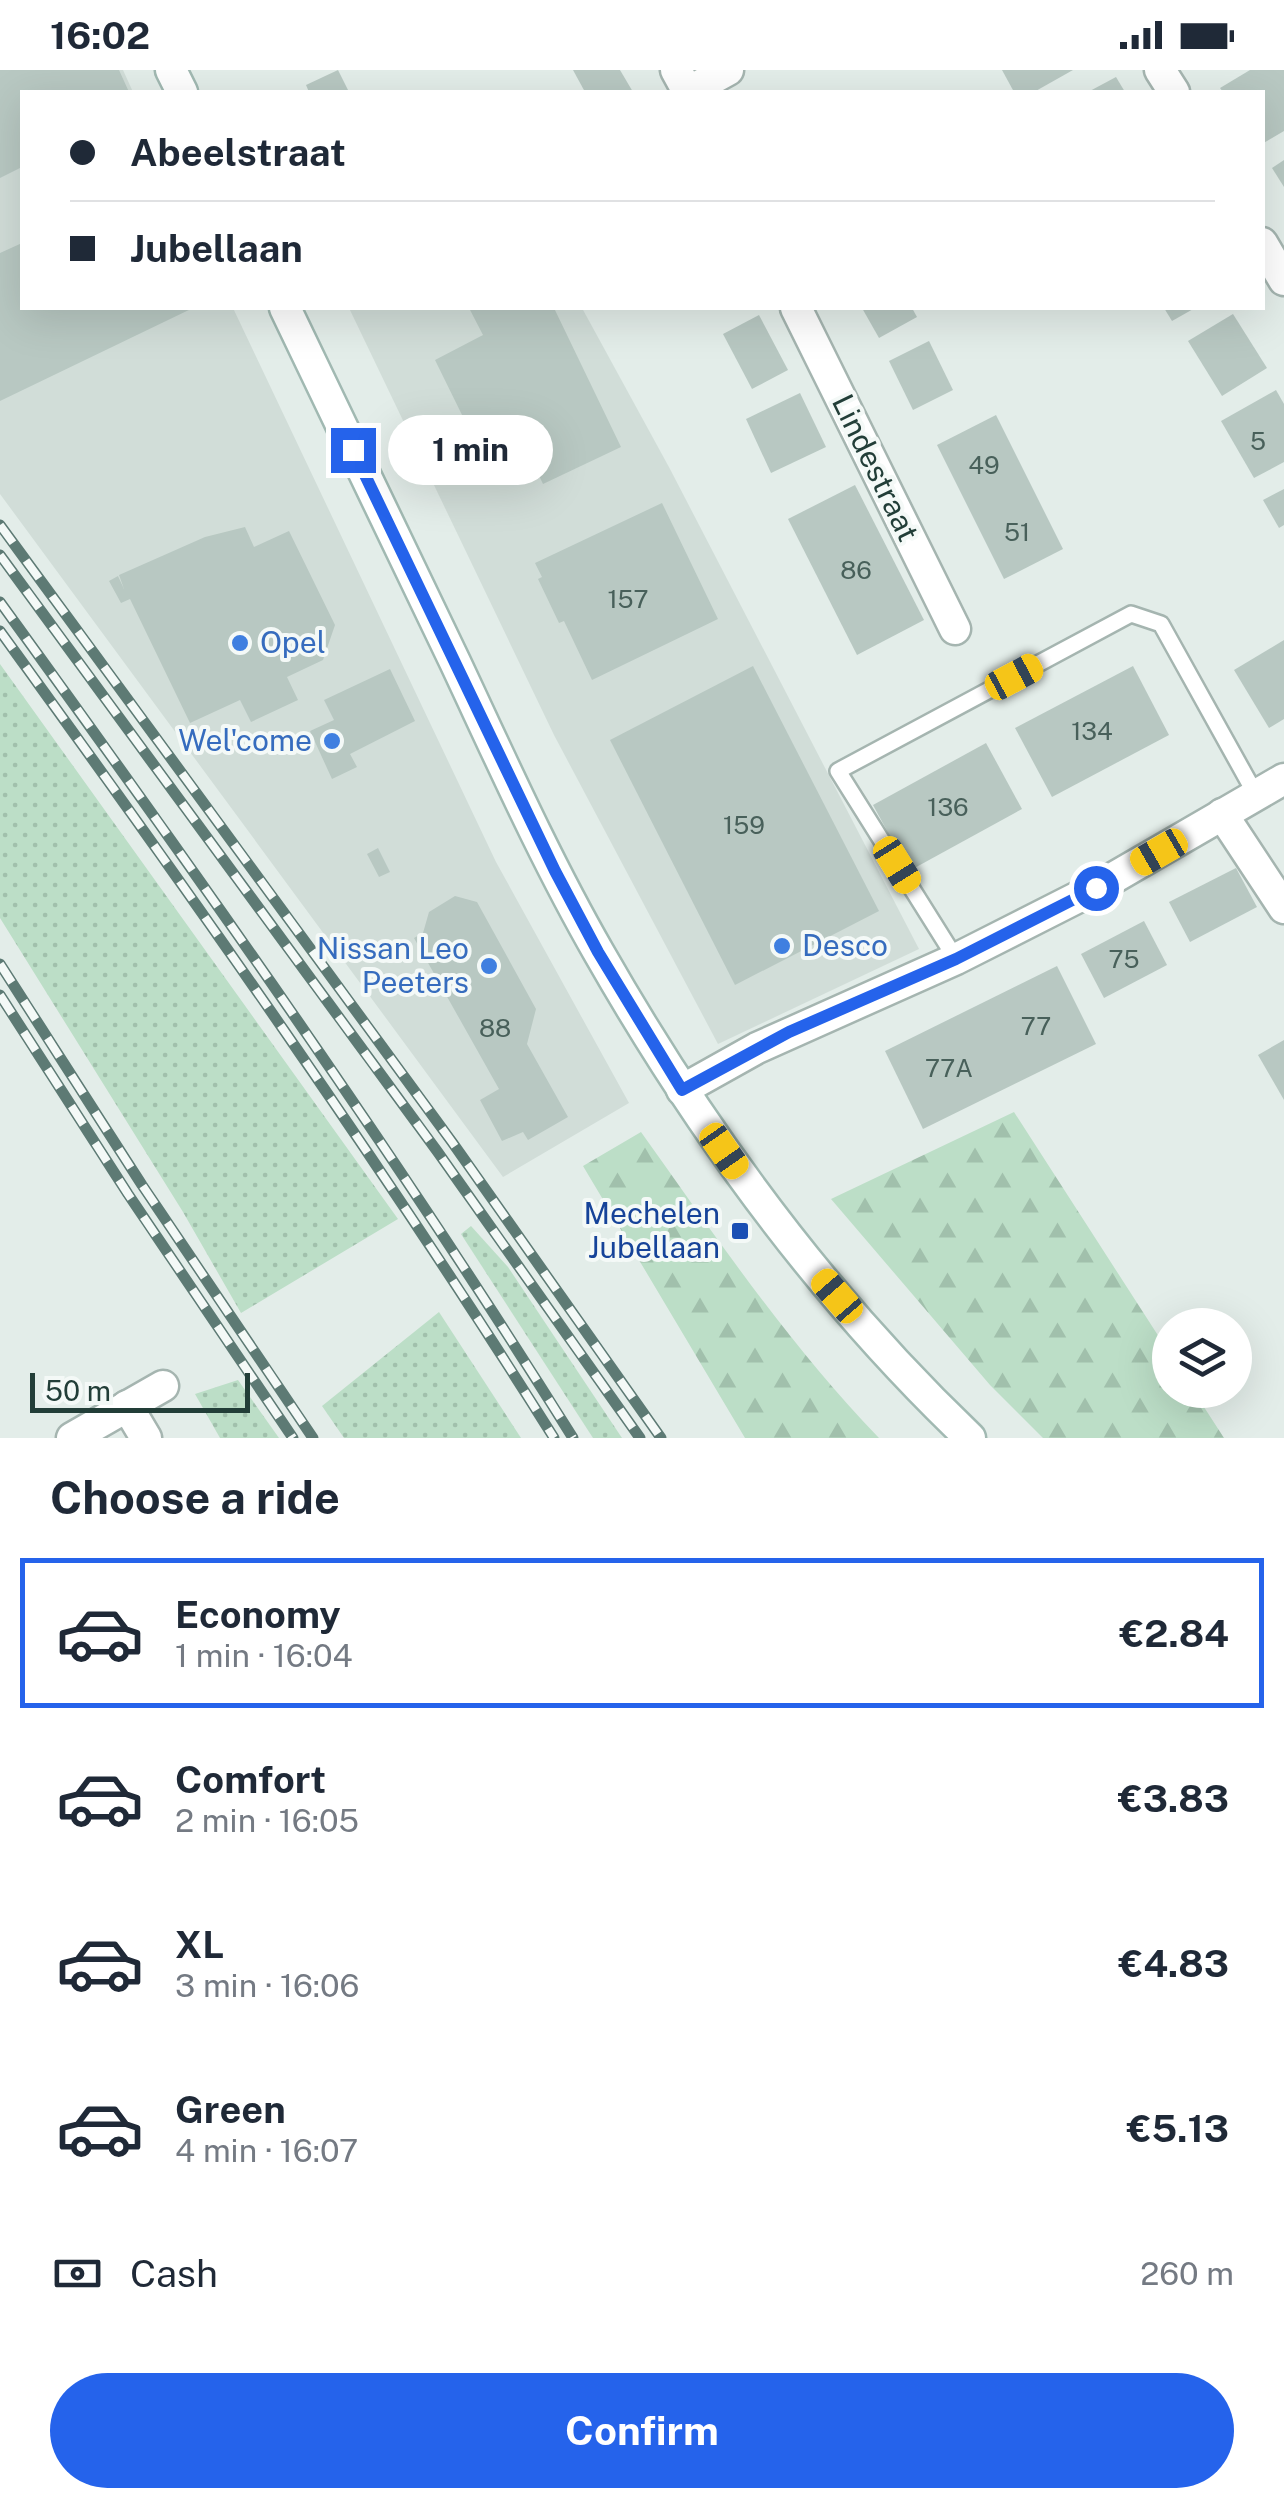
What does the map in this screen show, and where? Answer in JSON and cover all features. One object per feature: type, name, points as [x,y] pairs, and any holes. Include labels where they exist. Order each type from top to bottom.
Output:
[{"type":"street","points":[[692,90],[728,70]]},
{"type":"street","points":[[1265,249],[1284,280]]},
{"type":"street","points":[[286,310],[555,871],[598,952],[682,1090],[745,1181],[882,1348],[970,1438]]},
{"type":"street","name":"Lindestraat","points":[[797,310],[955,630]]},
{"type":"street","points":[[682,1090],[789,1032],[956,959],[1096,888],[1284,779]]},
{"type":"street","points":[[1222,814],[1284,908]]},
{"type":"street","points":[[72,1438],[164,1386]]},
{"type":"street","points":[[127,1406],[146,1438]]},
{"type":"lane","points":[[956,959],[838,772],[1131,614],[1162,624],[1256,795]]},
{"type":"shaded area","points":[[0,70],[123,70],[132,90],[20,90],[20,310],[234,310],[496,862],[629,1103],[503,1177],[0,494]]},
{"type":"shaded area","points":[[350,310],[583,310],[919,949],[718,1044],[554,735]]},
{"type":"green space","points":[[0,664],[398,1219],[241,1313],[183,1212],[0,918]]},
{"type":"green space","points":[[1014,1112],[1152,1326],[1152,1408],[1205,1408],[1224,1438],[1043,1438],[990,1385],[831,1199]]},
{"type":"green space","points":[[641,1132],[784,1328],[879,1438],[745,1438],[583,1166]]},
{"type":"green space","points":[[471,1226],[508,1267],[622,1438],[593,1438],[461,1234]]},
{"type":"green space","points":[[439,1312],[521,1438],[344,1438],[322,1406]]},
{"type":"green space","points":[[238,1380],[279,1438],[220,1438],[195,1394]]},
{"type":"building","points":[[0,70],[119,70],[128,90],[20,90],[20,168],[0,178]]},
{"type":"building","points":[[338,70],[348,90],[308,90],[306,85]]},
{"type":"building","points":[[573,70],[620,70],[632,90],[584,90]]},
{"type":"building","points":[[1002,70],[1073,70],[1038,90],[1013,90]]},
{"type":"building","points":[[1250,70],[1284,70],[1284,131],[1265,142],[1265,90],[1220,88]]},
{"type":"building","points":[[1116,77],[1124,90],[1092,90]]},
{"type":"building","points":[[1284,160],[1284,187],[1272,168]]},
{"type":"building","points":[[20,244],[20,310],[189,310],[0,401],[0,253]]},
{"type":"building","points":[[470,310],[555,310],[621,447],[543,484],[532,461],[493,478],[435,360],[483,335]]},
{"type":"building","points":[[863,310],[913,310],[917,317],[879,338]]},
{"type":"building","points":[[1165,310],[1191,310],[1172,321]]},
{"type":"building","points":[[1233,314],[1267,368],[1222,396],[1188,341]]},
{"type":"building","points":[[759,315],[788,370],[752,389],[723,334]]},
{"type":"building","points":[[929,341],[953,390],[913,410],[889,361]]},
{"type":"building","points":[[1276,390],[1284,404],[1284,462],[1254,478],[1221,421]]},
{"type":"building","points":[[800,393],[826,447],[771,473],[746,419]]},
{"type":"building","points":[[996,415],[1063,549],[1004,579],[937,445]]},
{"type":"building","points":[[855,485],[924,620],[857,655],[788,519]]},
{"type":"building","points":[[1284,489],[1284,525],[1279,528],[1263,500]]},
{"type":"building","points":[[662,503],[718,619],[592,680],[564,621],[559,623],[538,579],[542,577],[535,563]]},
{"type":"building","name":"Opel","points":[[245,527],[254,547],[289,531],[335,625],[323,660],[287,677],[298,700],[251,722],[240,700],[190,723],[130,599],[121,603],[109,581],[118,576],[124,589],[119,575],[205,537]]},
{"type":"building","points":[[1284,640],[1284,719],[1269,728],[1234,670]]},
{"type":"building","points":[[753,666],[879,911],[735,985],[610,740]]},
{"type":"building","points":[[1133,666],[1169,735],[1052,797],[1015,728]]},
{"type":"building","points":[[390,669],[415,721],[350,754],[357,767],[332,779],[310,731],[334,720],[324,700]]},
{"type":"building","points":[[986,743],[1022,809],[909,871],[873,805]]},
{"type":"building","points":[[378,848],[390,872],[379,877],[367,854]]},
{"type":"building","points":[[1236,868],[1257,907],[1190,942],[1169,902]]},
{"type":"building","points":[[455,896],[477,902],[536,1009],[527,1044],[568,1117],[528,1140],[523,1132],[502,1141],[480,1100],[499,1089],[414,938],[423,933],[429,912]]},
{"type":"building","points":[[1144,921],[1167,965],[1104,998],[1081,954]]},
{"type":"building","points":[[1057,966],[1096,1044],[923,1129],[885,1051]]},
{"type":"building","points":[[1284,1040],[1284,1100],[1258,1055]]},
{"type":"railway","points":[[0,525],[452,1142],[661,1438]]},
{"type":"railway","points":[[0,555],[437,1151],[640,1438]]},
{"type":"railway","points":[[0,602],[294,1015],[573,1438]]},
{"type":"railway","points":[[0,631],[284,1030],[554,1438]]},
{"type":"railway","points":[[0,964],[142,1185],[313,1438]]},
{"type":"railway","points":[[0,995],[128,1194],[293,1438]]},
{"type":"place","name":"Opel","points":[[240,643]]},
{"type":"place","name":"Wel'come","points":[[332,741]]},
{"type":"place","name":"Desco","points":[[782,946]]},
{"type":"place","name":"Nissan Leo Peeters","points":[[489,966]]},
{"type":"place","name":"Mechelen Jubellaan","points":[[740,1231]]},
{"type":"route","points":[[353,450],[555,871],[598,952],[682,1090],[789,1032],[956,959],[1096,888]]}]
